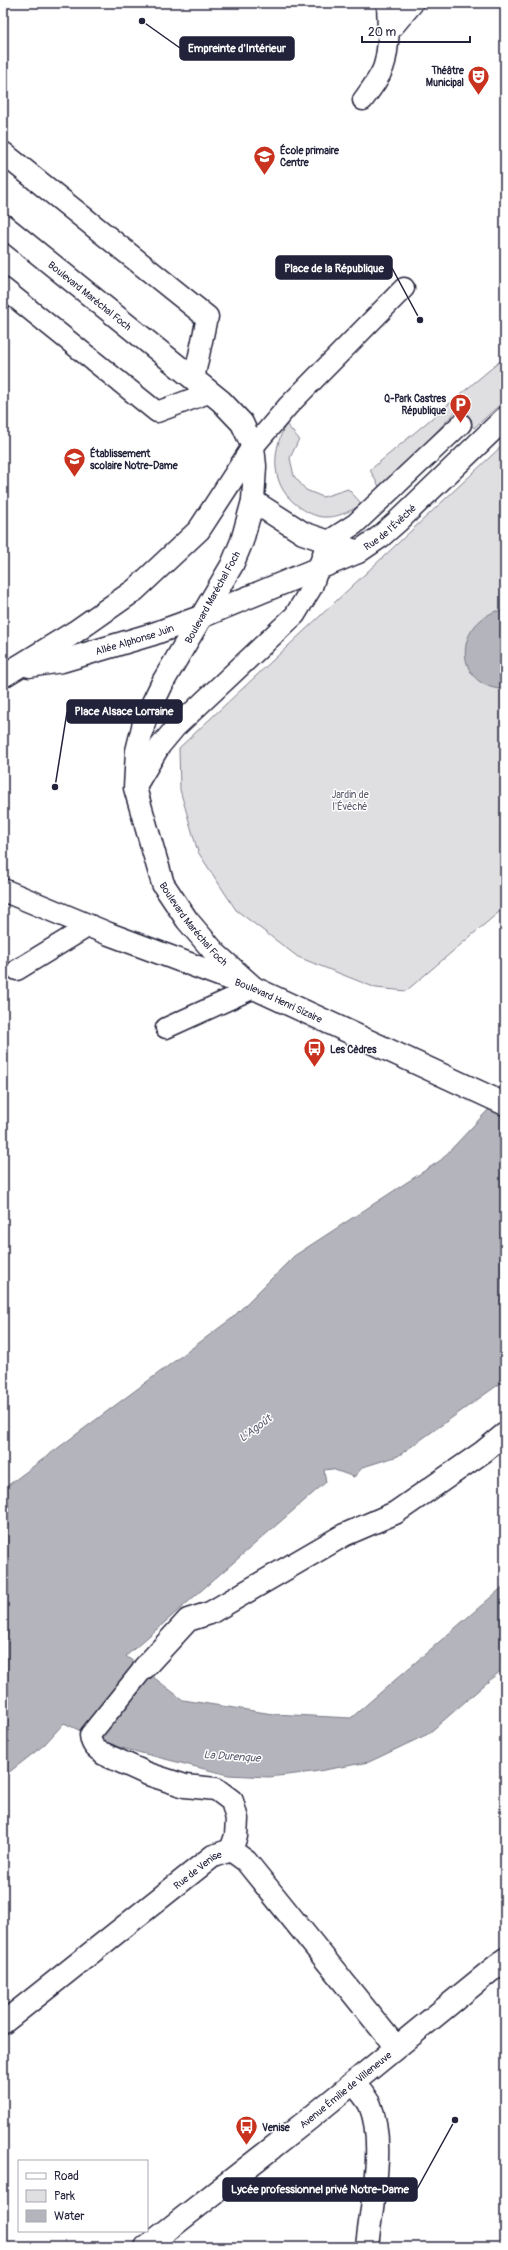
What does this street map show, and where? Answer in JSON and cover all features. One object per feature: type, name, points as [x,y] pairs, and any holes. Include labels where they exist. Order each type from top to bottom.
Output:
[{"type":"main road","points":[[388,3],[389,30]]},
{"type":"main road","points":[[389,30],[412,3]]},
{"type":"main road","points":[[3,153],[207,317]]},
{"type":"main road","name":"Boulevard Maréchal Foch","points":[[3,225],[211,392],[242,423],[253,447],[255,466],[253,501],[242,541],[232,565],[164,680],[145,719],[137,751],[135,788],[163,884],[187,920],[216,954],[254,988]]},
{"type":"main road","name":"Rue de l'Évêché","points":[[253,501],[287,524],[327,542],[358,552],[380,537],[397,522],[505,418]]},
{"type":"main road","name":"Allée Alphonse Juin","points":[[11,672],[135,590],[198,530],[253,447]]},
{"type":"main road","name":"Allée Alphonse Juin","points":[[11,672],[62,661],[153,634],[203,616],[358,552]]},
{"type":"main road","name":"Boulevard Henri Sizaire","points":[[3,890],[89,926],[254,988],[505,1104]]},
{"type":"main road","points":[[144,1668],[188,1620],[210,1613],[344,1535],[395,1513],[483,1452],[505,1434]]},
{"type":"main road","points":[[104,1754],[148,1774],[185,1786],[216,1789],[232,1801],[237,1820],[236,1836],[231,1850]]},
{"type":"main road","name":"Rue de Venise","points":[[3,2023],[213,1856],[231,1850],[246,1861],[396,2048]]},
{"type":"main road","name":"Avenue Émilie de Villeneuve","points":[[146,2247],[354,2083],[505,1959]]},
{"type":"main road","points":[[354,2083],[369,2104],[376,2125],[378,2146],[367,2247]]},
{"type":"lane","points":[[364,100],[382,74],[387,63],[389,30]]},
{"type":"lane","points":[[3,288],[158,412],[211,392]]},
{"type":"lane","points":[[253,447],[283,411],[404,288]]},
{"type":"lane","points":[[194,379],[207,317]]},
{"type":"lane","points":[[135,788],[160,746],[175,728],[295,615],[304,602],[319,568],[327,542],[355,524],[461,424]]},
{"type":"lane","points":[[17,970],[89,926]]},
{"type":"lane","points":[[166,1028],[254,988]]},
{"type":"lane","points":[[104,1754],[93,1746],[90,1735],[144,1668]]},
{"type":"green space","points":[[505,357],[505,400],[474,428],[457,410],[381,490],[370,470]]},
{"type":"green space","points":[[286,424],[299,439],[290,458],[294,476],[306,490],[323,497],[348,489],[362,504],[350,511],[332,517],[324,517],[307,512],[291,500],[279,481],[276,470],[277,447]]},
{"type":"green space","name":"Jardin de l'Évêché","points":[[505,443],[505,907],[406,991],[376,988],[298,957],[236,910],[198,852],[180,790],[179,748]]},
{"type":"water","points":[[496,611],[505,611],[505,689],[489,687],[478,680],[470,670],[466,658],[466,644],[471,631],[481,620]]},
{"type":"water","points":[[505,1092],[505,1380],[398,1456],[363,1467],[354,1477],[332,1469],[324,1470],[326,1482],[126,1656],[183,1700],[273,1714],[351,1718],[505,1585],[505,1667],[428,1734],[369,1762],[313,1772],[269,1777],[228,1775],[110,1745],[64,1723],[44,1745],[3,1777],[3,1489],[231,1319],[294,1256],[441,1160]]},
{"type":"place","name":"Empreinte d'Intérieur","points":[[142,21]]},
{"type":"place","name":"Théâtre Municipal","points":[[479,96]]},
{"type":"place","name":"École primaire Centre","points":[[265,176]]},
{"type":"place","name":"Place de la République","points":[[420,320]]},
{"type":"place","name":"Q-Park Castres République","points":[[461,424]]},
{"type":"place","name":"Établissement scolaire Notre-Dame","points":[[75,478]]},
{"type":"place","name":"Place Alsace Lorraine","points":[[55,787]]},
{"type":"place","name":"Les Cèdres","points":[[315,1068]]},
{"type":"place","name":"Lycée professionnel privé Notre-Dame","points":[[455,2120]]},
{"type":"place","name":"Venise","points":[[246,2146]]},
{"type":"water label","name":"L'Agoût","points":[[255,1428]]},
{"type":"water label","name":"La Durenque","points":[[232,1756]]}]
